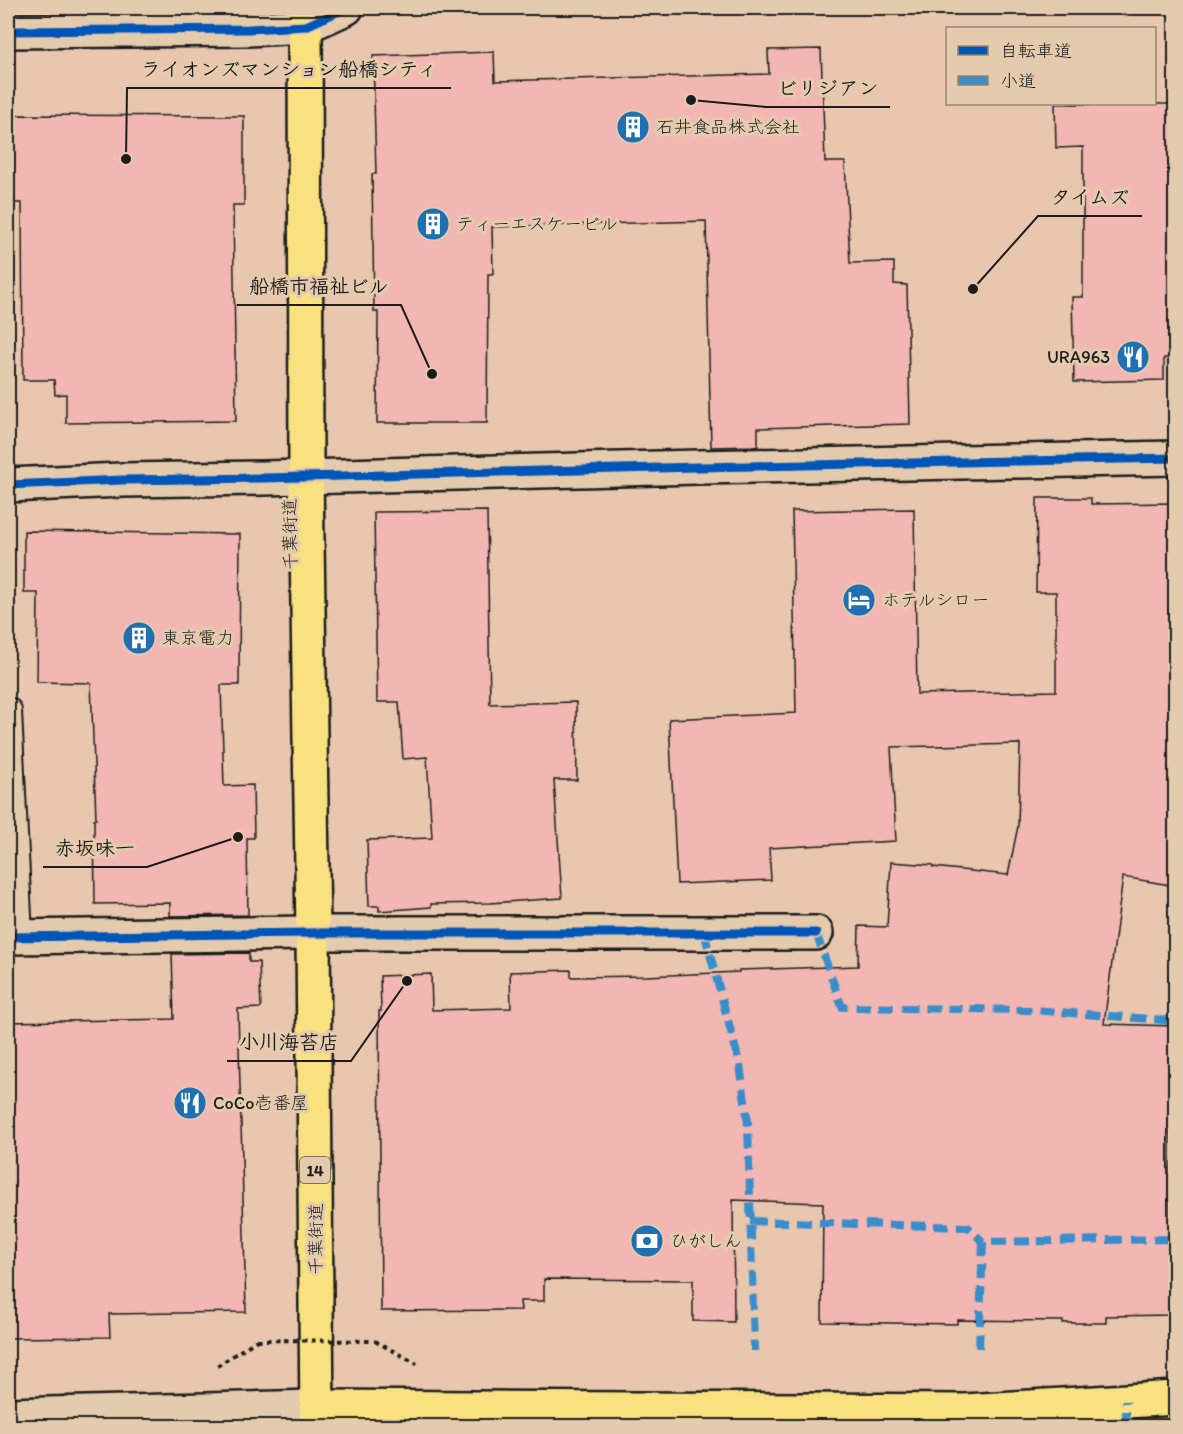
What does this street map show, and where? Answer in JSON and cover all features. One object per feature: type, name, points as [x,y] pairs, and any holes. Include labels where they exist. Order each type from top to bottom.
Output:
[{"type":"main road","name":"千葉街道","points":[[305,17],[306,476],[317,1417]]},
{"type":"main road","points":[[317,1417],[965,1419],[1176,1398]]},
{"type":"street","points":[[8,31],[248,29],[346,8]]},
{"type":"street","points":[[8,484],[1176,458]]},
{"type":"street","points":[[13,937],[313,933],[816,933]]},
{"type":"street","points":[[8,1414],[317,1417]]},
{"type":"lane","points":[[8,711],[13,937]]},
{"type":"path","points":[[210,1371],[257,1340],[375,1341],[423,1367]]},
{"type":"building","points":[[821,49],[825,162],[845,162],[850,263],[894,262],[894,284],[907,285],[910,424],[758,428],[758,446],[711,447],[706,221],[492,227],[493,274],[488,274],[487,423],[377,423],[378,312],[374,312],[372,174],[376,174],[373,56],[494,52],[495,81],[769,74],[768,50]]},
{"type":"building","points":[[1176,104],[1176,358],[1164,358],[1164,380],[1074,382],[1072,297],[1083,297],[1083,147],[1056,148],[1055,105]]},
{"type":"building","points":[[8,115],[244,116],[244,205],[233,205],[236,421],[66,423],[66,394],[55,395],[54,380],[23,380],[22,203],[8,203]]},
{"type":"building","points":[[1037,498],[1091,498],[1091,504],[1176,503],[1176,886],[1123,877],[1104,1024],[1176,1026],[1176,1120],[1170,1120],[1170,1256],[1176,1256],[1176,1315],[1106,1316],[1106,1323],[957,1320],[957,1324],[822,1322],[823,1203],[733,1200],[734,1322],[693,1321],[693,1280],[544,1279],[544,1301],[520,1301],[521,1310],[381,1311],[380,976],[431,974],[432,1010],[511,1008],[510,972],[571,970],[571,977],[646,976],[858,966],[859,926],[887,927],[891,862],[1008,875],[1018,826],[1020,744],[891,747],[896,841],[769,848],[771,880],[677,884],[669,719],[796,713],[792,511],[914,509],[917,694],[1056,691],[1056,592],[1036,592]]},
{"type":"building","points":[[487,511],[490,704],[576,702],[577,780],[554,780],[562,898],[431,904],[431,907],[379,911],[379,906],[369,906],[367,840],[432,838],[427,757],[403,759],[399,702],[377,702],[374,512]]},
{"type":"building","points":[[24,531],[240,534],[239,685],[221,685],[224,786],[253,785],[254,838],[247,838],[248,915],[170,916],[170,903],[95,904],[94,819],[96,819],[91,683],[37,682],[38,593],[24,593]]},
{"type":"building","points":[[249,953],[249,962],[259,962],[261,1008],[238,1009],[246,1312],[109,1314],[110,1337],[8,1338],[8,1022],[174,1019],[172,954]]},
{"type":"marked path","points":[[704,932],[740,1065],[748,1123],[754,1351]]},
{"type":"marked path","points":[[816,933],[842,1007],[1032,1010],[1176,1021]]},
{"type":"marked path","points":[[750,1221],[968,1227],[983,1242]]},
{"type":"marked path","points":[[979,1348],[983,1242],[1176,1239]]},
{"type":"marked path","points":[[1126,1401],[1126,1426]]},
{"type":"cycle path","points":[[8,31],[248,29],[306,26],[346,8]]},
{"type":"cycle path","points":[[8,485],[122,480],[1176,458]]},
{"type":"cycle path","points":[[8,937],[313,933],[816,933]]},
{"type":"place","name":"ビリジアン","points":[[691,100]]},
{"type":"place","name":"石井食品株式会社","points":[[633,127]]},
{"type":"place","name":"ライオンズマンション船橋シティ","points":[[126,159]]},
{"type":"place","name":"ティーエスケービル","points":[[433,224]]},
{"type":"place","name":"タイムズ","points":[[973,289]]},
{"type":"place","name":"URA963","points":[[1133,357]]},
{"type":"place","name":"船橋市福祉ビル","points":[[432,374]]},
{"type":"place","name":"ホテルシロー","points":[[859,600]]},
{"type":"place","name":"東京電力","points":[[139,638]]},
{"type":"place","name":"赤坂味一","points":[[238,837]]},
{"type":"place","name":"小川海苔店","points":[[407,981]]},
{"type":"place","name":"CoCo壱番屋","points":[[190,1103]]},
{"type":"place","name":"ひがしん","points":[[647,1241]]}]
